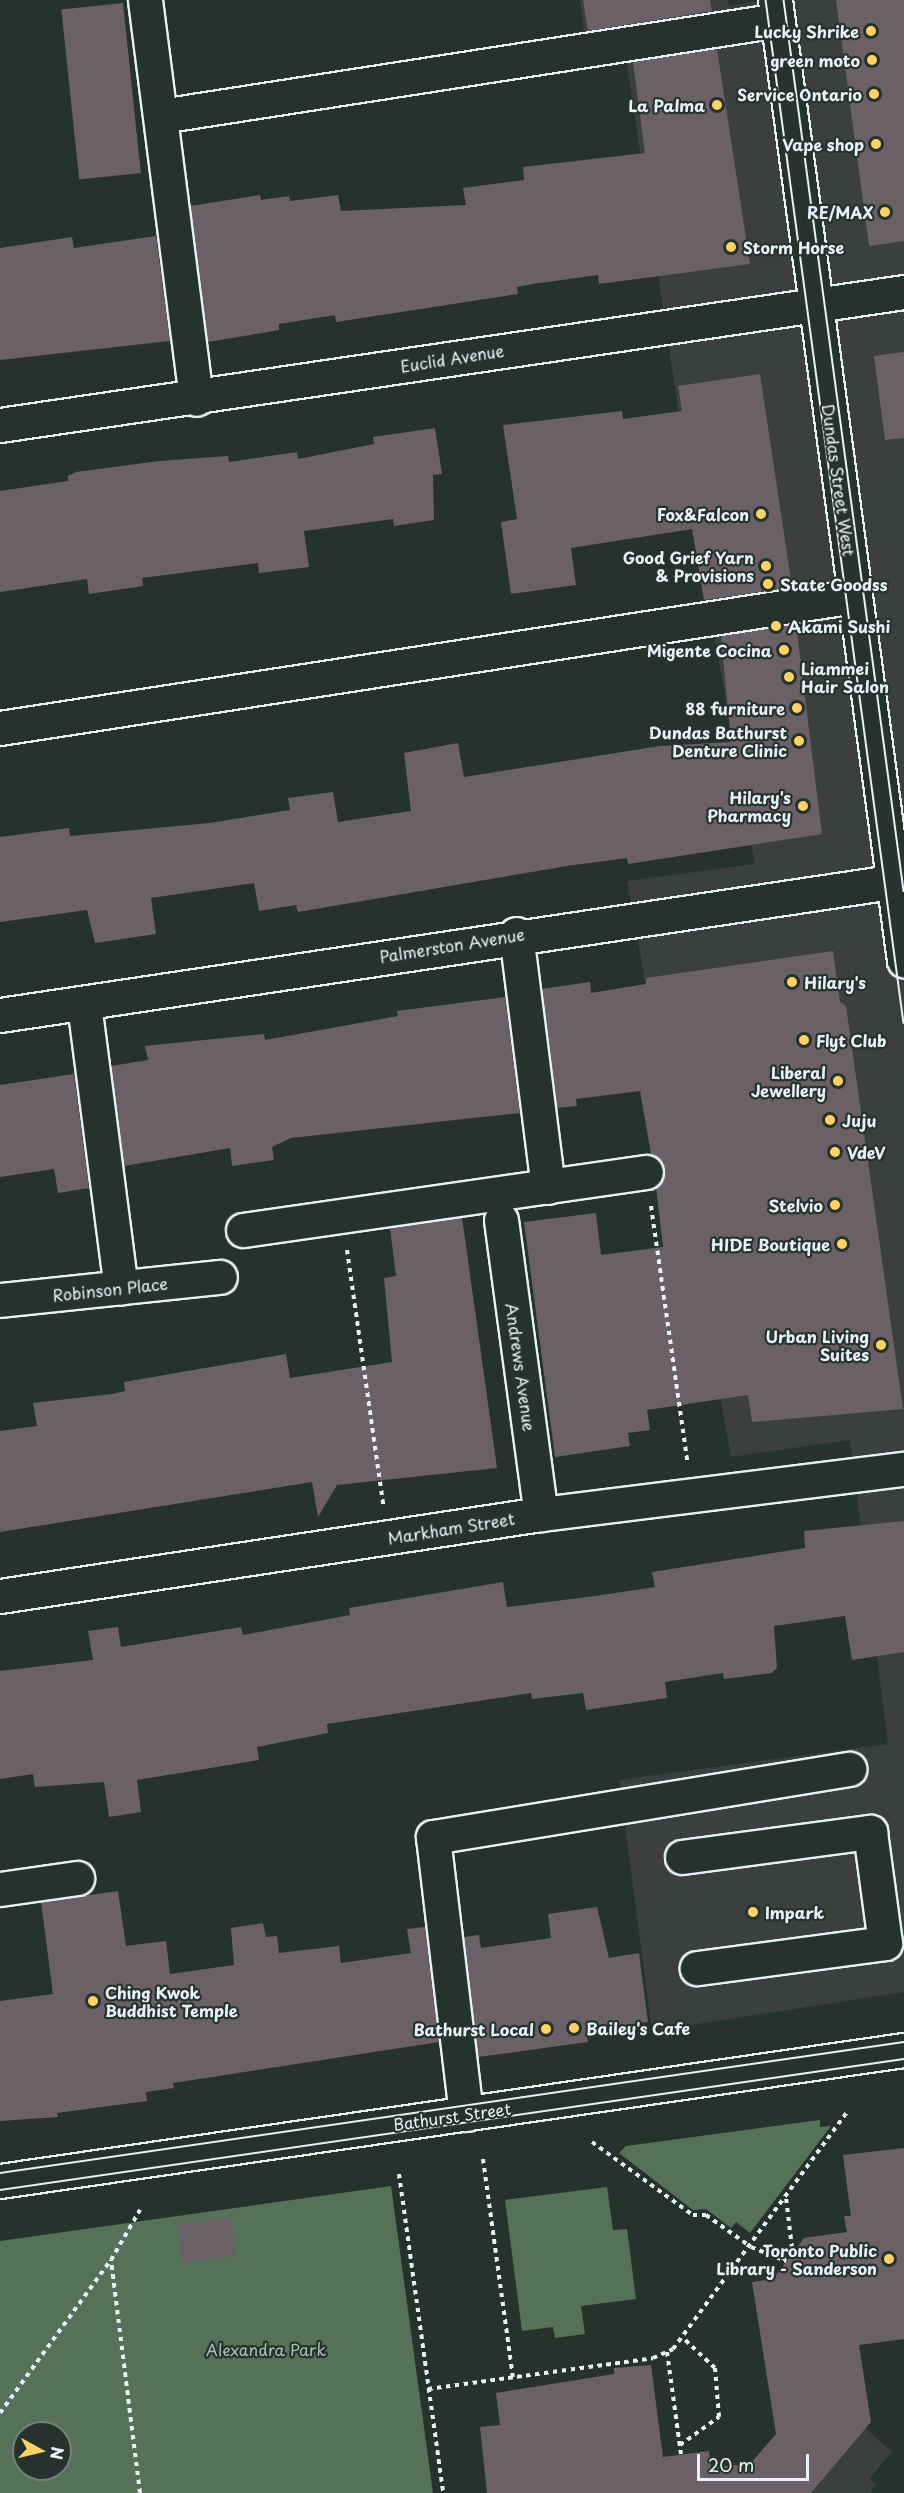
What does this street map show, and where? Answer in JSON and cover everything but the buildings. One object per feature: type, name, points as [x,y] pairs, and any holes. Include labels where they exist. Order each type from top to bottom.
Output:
[{"type":"street","points":[[145,0],[196,399]]},
{"type":"street","points":[[161,116],[776,10]]},
{"type":"street","name":"Dundas Street West","points":[[776,10],[855,596],[899,881],[904,960]]},
{"type":"street","name":"Euclid Avenue","points":[[0,425],[196,399],[904,292]]},
{"type":"street","points":[[0,728],[855,596]]},
{"type":"street","name":"Palmerston Avenue","points":[[0,1016],[516,934],[899,881]]},
{"type":"street","points":[[516,934],[548,1187]]},
{"type":"street","points":[[84,1004],[121,1288]]},
{"type":"street","points":[[243,1230],[646,1172]]},
{"type":"street","name":"Andrews Avenue","points":[[501,1220],[541,1515]]},
{"type":"street","name":"Robinson Place","points":[[0,1300],[220,1277]]},
{"type":"street","name":"Markham Street","points":[[0,1596],[541,1515],[692,1494],[904,1469]]},
{"type":"street","points":[[466,2114],[433,1837],[849,1769]]},
{"type":"street","points":[[681,1857],[870,1832],[885,1943],[697,1968]]},
{"type":"street","points":[[0,1889],[77,1878]]},
{"type":"street","name":"Bathurst Street","points":[[0,2181],[904,2050]]},
{"type":"path","points":[[646,1172],[692,1494]]},
{"type":"path","points":[[342,1216],[388,1538]]},
{"type":"path","points":[[428,2389],[667,2352],[683,2338],[847,2112]]},
{"type":"path","points":[[592,2142],[693,2215],[706,2215],[751,2247],[784,2261],[792,2248],[786,2198]]},
{"type":"path","points":[[483,2159],[513,2377]]},
{"type":"path","points":[[399,2174],[443,2493]]},
{"type":"path","points":[[0,2413],[111,2260],[140,2210]]},
{"type":"path","points":[[111,2260],[140,2493]]},
{"type":"path","points":[[680,2445],[719,2417],[715,2368],[683,2338]]},
{"type":"path","points":[[667,2352],[681,2454]]},
{"type":"shaded area","points":[[580,0],[728,0],[729,6],[764,0],[904,0],[904,1992],[652,2031],[619,1780],[888,1744],[850,1440],[731,1457],[627,881],[755,864],[698,544],[626,57],[588,64]]},
{"type":"shaded area","points":[[865,2428],[892,2452],[869,2479],[876,2485],[870,2493],[811,2493]]},
{"type":"green space","points":[[820,2120],[820,2127],[831,2126],[750,2233],[736,2222],[731,2228],[706,2209],[693,2210],[619,2153],[626,2146]]},
{"type":"green space","name":"Alexandra Park","points":[[391,2186],[433,2493],[0,2493],[0,2241]]},
{"type":"green space","points":[[607,2187],[613,2230],[627,2229],[636,2299],[581,2306],[585,2334],[555,2338],[553,2327],[522,2331],[505,2200]]},
{"type":"tram line","points":[[766,0],[904,1023]]},
{"type":"tram line","points":[[784,0],[904,891]]},
{"type":"tram line","points":[[0,2173],[904,2042]]},
{"type":"tram line","points":[[0,2190],[904,2059]]},
{"type":"place","name":"Lucky Shrike","points":[[871,31]]},
{"type":"place","name":"green moto","points":[[872,60]]},
{"type":"place","name":"Service Ontario","points":[[874,94]]},
{"type":"place","name":"La Palma","points":[[717,105]]},
{"type":"place","name":"Vape shop","points":[[876,144]]},
{"type":"place","name":"RE/MAX","points":[[885,212]]},
{"type":"place","name":"Storm Horse","points":[[731,247]]},
{"type":"place","name":"Fox&Falcon","points":[[761,514]]},
{"type":"place","name":"Good Grief Yarn & Provisions","points":[[766,566]]},
{"type":"place","name":"State Goodss","points":[[768,584]]},
{"type":"place","name":"Akami Sushi","points":[[776,626]]},
{"type":"place","name":"Migente Cocina","points":[[784,650]]},
{"type":"place","name":"Liammei Hair Salon","points":[[789,677]]},
{"type":"place","name":"88 furniture","points":[[797,708]]},
{"type":"place","name":"Dundas Bathurst Denture Clinic","points":[[799,741]]},
{"type":"place","name":"Hilary's Pharmacy","points":[[803,806]]},
{"type":"place","name":"Hilary's","points":[[792,982]]},
{"type":"place","name":"Flyt Club","points":[[804,1040]]},
{"type":"place","name":"Liberal Jewellery","points":[[838,1081]]},
{"type":"place","name":"Juju","points":[[830,1120]]},
{"type":"place","name":"VdeV","points":[[835,1152]]},
{"type":"place","name":"Stelvio","points":[[835,1205]]},
{"type":"place","name":"HIDE Boutique","points":[[842,1244]]},
{"type":"place","name":"Urban Living Suites","points":[[881,1345]]},
{"type":"place","name":"Impark","points":[[753,1912]]},
{"type":"place","name":"Ching Kwok Buddhist Temple","points":[[93,2001]]},
{"type":"place","name":"Bailey's Cafe","points":[[574,2028]]},
{"type":"place","name":"Bathurst Local","points":[[546,2029]]},
{"type":"place","name":"Toronto Public Library - Sanderson","points":[[889,2259]]}]
